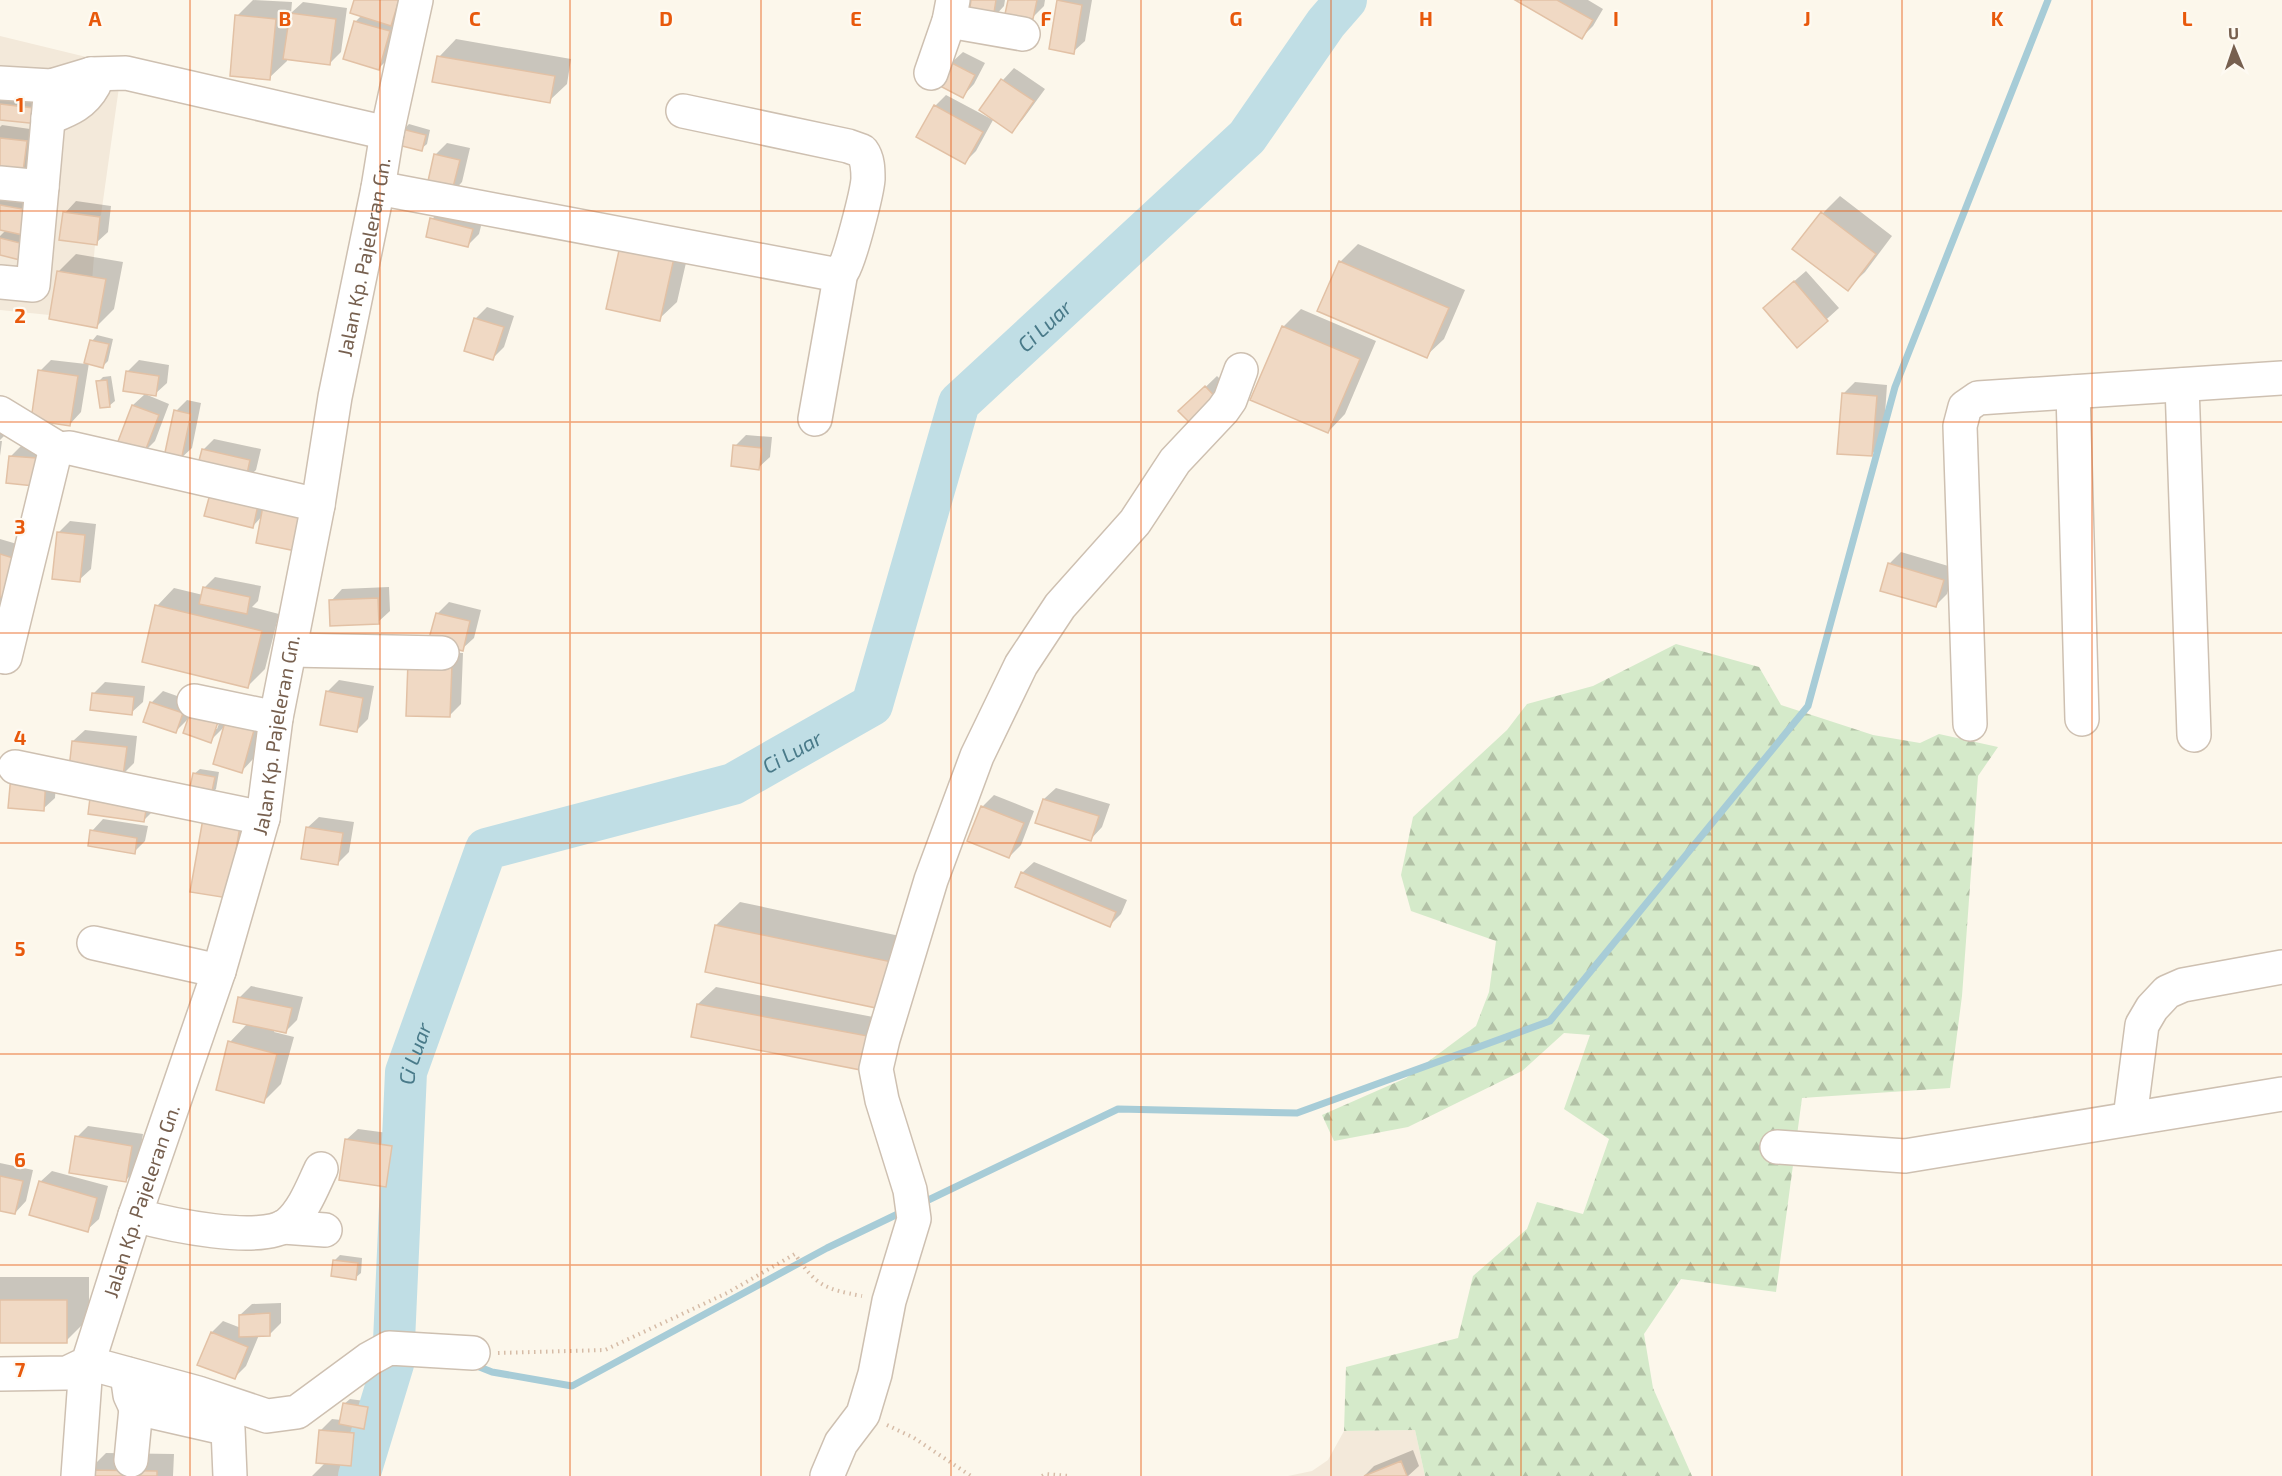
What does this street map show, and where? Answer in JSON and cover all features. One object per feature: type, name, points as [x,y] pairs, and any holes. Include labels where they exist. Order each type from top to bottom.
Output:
[{"type":"street","name":"Jalan Kp. Pajeleran Gn.","points":[[78,1476],[87,1364],[135,1215],[219,971],[263,818],[276,718],[318,505],[335,397],[387,133],[416,0]]},
{"type":"street","points":[[931,73],[951,10],[1023,34]]},
{"type":"street","points":[[0,82],[51,86],[91,74],[126,73],[387,133]]},
{"type":"street","points":[[48,118],[77,106],[88,96],[94,85],[91,74]]},
{"type":"street","points":[[0,282],[33,285],[51,86]]},
{"type":"street","points":[[683,111],[848,146],[862,151],[867,162],[867,186],[846,266],[841,272],[815,419]]},
{"type":"street","points":[[0,183],[42,187]]},
{"type":"street","points":[[378,188],[833,274],[841,272]]},
{"type":"street","points":[[827,1476],[841,1443],[863,1414],[875,1374],[889,1301],[912,1205],[882,1100],[876,1069],[931,879],[977,756],[1021,665],[1060,606],[1135,522],[1175,461],[1223,410],[1230,400],[1241,370]]},
{"type":"street","points":[[1970,724],[1960,426],[1965,407],[1978,398],[2282,378]]},
{"type":"street","points":[[2182,385],[2194,735]]},
{"type":"street","points":[[2073,392],[2082,719]]},
{"type":"street","points":[[0,413],[59,448],[70,448],[318,505]]},
{"type":"street","points":[[5,657],[54,456],[59,448]]},
{"type":"street","points":[[290,650],[442,653]]},
{"type":"street","points":[[194,701],[276,718]]},
{"type":"street","points":[[15,767],[263,818]]},
{"type":"street","points":[[94,943],[219,971]]},
{"type":"street","points":[[2130,1118],[2142,1025],[2152,1008],[2167,992],[2183,986],[2282,967]]},
{"type":"street","points":[[1777,1147],[1905,1156],[2282,1094]]},
{"type":"street","points":[[135,1215],[168,1223],[234,1232],[276,1230],[283,1227],[302,1208],[321,1169]]},
{"type":"street","points":[[283,1227],[325,1230]]},
{"type":"street","points":[[0,1374],[58,1374],[77,1370],[87,1364],[198,1393],[267,1416],[278,1416],[297,1412],[369,1359],[389,1348],[473,1353]]},
{"type":"street","points":[[127,1374],[130,1395],[136,1408],[131,1460]]},
{"type":"street","points":[[136,1408],[228,1429],[230,1476]]},
{"type":"path","points":[[473,1353],[604,1350],[727,1293],[795,1254],[808,1274],[829,1290],[889,1301]]},
{"type":"path","points":[[863,1414],[914,1438],[971,1476]]},
{"type":"path","points":[[1042,1476],[1046,1474],[1070,1476]]},
{"type":"shaded area","points":[[0,36],[111,63],[119,87],[101,215],[97,219],[89,319],[0,310]]},
{"type":"shaded area","points":[[1415,1430],[1425,1476],[1288,1476],[1312,1471],[1328,1460],[1344,1431]]},
{"type":"green space","points":[[1676,644],[1759,667],[1781,705],[1873,735],[1920,743],[1939,734],[1998,747],[1978,776],[1962,996],[1950,1088],[1802,1098],[1776,1292],[1681,1279],[1644,1334],[1653,1388],[1692,1476],[1425,1476],[1415,1430],[1344,1431],[1346,1367],[1458,1338],[1473,1276],[1527,1229],[1537,1202],[1583,1214],[1609,1139],[1564,1109],[1590,1035],[1564,1033],[1522,1071],[1408,1127],[1334,1141],[1322,1115],[1406,1078],[1476,1026],[1489,992],[1496,941],[1411,911],[1401,875],[1413,817],[1507,730],[1527,704],[1593,686]]},
{"type":"building","points":[[354,0],[399,0],[391,26],[350,13]]},
{"type":"building","points":[[971,0],[996,0],[993,19],[969,15]]},
{"type":"building","points":[[1008,0],[1037,0],[1033,19],[1005,14]]},
{"type":"building","points":[[1057,0],[1082,5],[1074,54],[1049,49]]},
{"type":"building","points":[[1515,0],[1557,0],[1593,20],[1582,39]]},
{"type":"building","points":[[290,13],[336,19],[330,65],[283,59]]},
{"type":"building","points":[[235,15],[276,19],[270,80],[230,76]]},
{"type":"building","points":[[354,21],[390,31],[379,70],[343,59]]},
{"type":"building","points":[[437,56],[555,76],[550,103],[432,82]]},
{"type":"building","points":[[950,62],[975,75],[963,98],[938,85]]},
{"type":"building","points":[[1001,79],[1034,101],[1012,133],[979,110]]},
{"type":"building","points":[[0,104],[42,109],[39,124],[0,120]]},
{"type":"building","points":[[934,105],[983,132],[965,164],[916,137]]},
{"type":"building","points":[[402,129],[426,135],[422,151],[398,145]]},
{"type":"building","points":[[0,138],[27,141],[22,179],[0,176]]},
{"type":"building","points":[[434,154],[460,160],[451,195],[426,190]]},
{"type":"building","points":[[0,205],[28,210],[23,235],[0,230]]},
{"type":"building","points":[[63,212],[100,217],[97,245],[59,240]]},
{"type":"building","points":[[1821,212],[1876,254],[1848,291],[1792,249]]},
{"type":"building","points":[[430,218],[473,229],[468,247],[426,237]]},
{"type":"building","points":[[0,238],[32,246],[28,262],[0,255]]},
{"type":"building","points":[[620,246],[674,258],[660,321],[606,309]]},
{"type":"building","points":[[1339,261],[1449,308],[1427,358],[1317,311]]},
{"type":"building","points":[[57,271],[106,279],[97,328],[49,319]]},
{"type":"building","points":[[1794,281],[1828,321],[1797,348],[1763,308]]},
{"type":"building","points":[[474,318],[504,327],[493,360],[464,351]]},
{"type":"building","points":[[1282,326],[1360,359],[1328,433],[1250,400]]},
{"type":"building","points":[[90,340],[109,344],[103,368],[84,363]]},
{"type":"building","points":[[38,370],[78,376],[70,426],[31,420]]},
{"type":"building","points":[[126,371],[159,376],[156,396],[123,391]]},
{"type":"building","points":[[107,380],[110,407],[100,408],[96,381]]},
{"type":"building","points":[[1205,386],[1223,405],[1197,430],[1178,411]]},
{"type":"building","points":[[1842,393],[1877,396],[1872,456],[1837,454]]},
{"type":"building","points":[[132,405],[159,415],[144,454],[117,444]]},
{"type":"building","points":[[174,410],[191,414],[181,461],[164,457]]},
{"type":"building","points":[[733,445],[762,448],[759,470],[731,466]]},
{"type":"building","points":[[202,449],[250,460],[245,483],[196,472]]},
{"type":"building","points":[[9,456],[37,458],[34,486],[6,483]]},
{"type":"building","points":[[210,494],[258,505],[253,528],[204,516]]},
{"type":"building","points":[[263,506],[308,515],[301,552],[256,543]]},
{"type":"building","points":[[57,532],[85,535],[80,582],[52,579]]},
{"type":"building","points":[[0,554],[23,561],[11,601],[0,597]]},
{"type":"building","points":[[1888,563],[1944,580],[1936,607],[1880,591]]},
{"type":"building","points":[[203,587],[250,597],[247,614],[199,604]]},
{"type":"building","points":[[378,598],[379,624],[330,626],[329,600]]},
{"type":"building","points":[[155,605],[262,631],[248,688],[142,662]]},
{"type":"building","points":[[436,613],[470,621],[463,651],[428,642]]},
{"type":"building","points":[[408,662],[452,664],[450,717],[406,716]]},
{"type":"building","points":[[326,691],[363,698],[357,732],[320,725]]},
{"type":"building","points":[[92,693],[134,697],[132,715],[90,710]]},
{"type":"building","points":[[150,702],[183,713],[176,733],[143,722]]},
{"type":"building","points":[[191,710],[219,719],[211,743],[183,733]]},
{"type":"building","points":[[227,715],[256,723],[242,773],[213,764]]},
{"type":"building","points":[[72,741],[127,747],[123,776],[69,769]]},
{"type":"building","points":[[193,773],[215,777],[211,796],[189,792]]},
{"type":"building","points":[[11,775],[46,778],[44,811],[8,808]]},
{"type":"building","points":[[91,790],[148,798],[144,822],[88,814]]},
{"type":"building","points":[[1043,799],[1099,816],[1091,841],[1035,823]]},
{"type":"building","points":[[981,806],[1024,823],[1009,858],[967,841]]},
{"type":"building","points":[[204,813],[241,820],[228,898],[190,892]]},
{"type":"building","points":[[306,827],[343,833],[338,865],[301,859]]},
{"type":"building","points":[[90,830],[137,838],[135,854],[88,846]]},
{"type":"building","points":[[1021,872],[1116,912],[1110,927],[1015,887]]},
{"type":"building","points":[[715,925],[892,962],[881,1009],[705,972]]},
{"type":"building","points":[[238,997],[292,1008],[286,1033],[233,1022]]},
{"type":"building","points":[[697,1004],[873,1037],[866,1071],[691,1037]]},
{"type":"building","points":[[228,1041],[277,1054],[264,1103],[216,1090]]},
{"type":"building","points":[[75,1136],[132,1146],[126,1182],[69,1173]]},
{"type":"building","points":[[345,1139],[392,1146],[386,1187],[339,1180]]},
{"type":"building","points":[[0,1176],[23,1181],[15,1214],[0,1211]]},
{"type":"building","points":[[39,1181],[97,1198],[88,1232],[29,1215]]},
{"type":"building","points":[[333,1260],[358,1263],[356,1280],[331,1276]]},
{"type":"building","points":[[0,1300],[67,1300],[67,1343],[0,1343]]},
{"type":"building","points":[[270,1313],[270,1336],[239,1337],[239,1315]]},
{"type":"building","points":[[211,1332],[248,1347],[235,1379],[197,1365]]},
{"type":"building","points":[[343,1403],[368,1407],[364,1429],[339,1424]]},
{"type":"building","points":[[319,1430],[354,1433],[351,1466],[316,1463]]},
{"type":"building","points":[[1401,1461],[1407,1476],[1364,1476]]},
{"type":"building","points":[[87,1470],[157,1471],[157,1476],[87,1476]]},
{"type":"waterway","name":"Ci Luar","points":[[359,1476],[393,1364],[406,1072],[486,849],[733,784],[872,705],[959,403],[1247,137],[1326,23],[1346,0]]},
{"type":"waterway","points":[[920,1204],[1118,1109],[1297,1113],[1550,1021],[1808,706],[1895,387],[2048,0]]},
{"type":"waterway","points":[[472,1364],[492,1372],[572,1386],[827,1248],[904,1211]]}]
